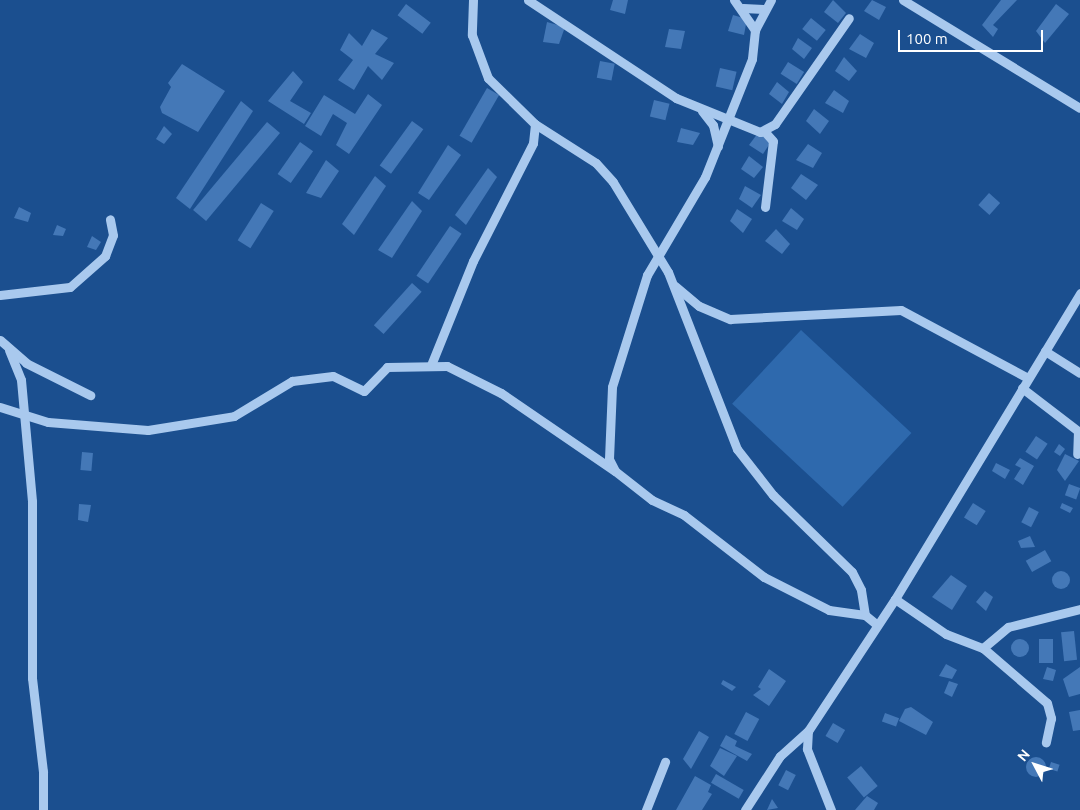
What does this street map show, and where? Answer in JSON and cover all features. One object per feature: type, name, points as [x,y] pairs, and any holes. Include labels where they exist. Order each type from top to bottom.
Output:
[{"type":"street","points":[[473,0],[472,35],[482,69],[535,124],[602,169],[675,286],[737,449],[773,495],[852,572],[861,590],[865,614],[875,624]]},
{"type":"street","points":[[528,0],[641,77],[702,110],[765,132],[773,141],[765,207]]},
{"type":"street","points":[[734,0],[743,8],[755,30]]},
{"type":"street","points":[[615,471],[609,451],[612,387],[647,274],[684,215],[718,146],[752,59],[755,30],[764,9],[771,0]]},
{"type":"street","points":[[907,1],[1080,108]]},
{"type":"street","points":[[743,8],[764,9]]},
{"type":"street","points":[[765,132],[850,18]]},
{"type":"street","points":[[702,110],[713,125],[718,146]]},
{"type":"street","points":[[431,365],[464,281],[533,143],[535,124]]},
{"type":"street","points":[[0,295],[70,287],[105,256],[113,235],[110,219]]},
{"type":"street","points":[[675,286],[699,306],[730,319],[901,310],[1028,378]]},
{"type":"street","points":[[745,810],[780,756],[808,731],[875,624],[895,599],[1080,293]]},
{"type":"street","points":[[0,340],[9,350],[90,395]]},
{"type":"street","points":[[9,350],[21,380],[32,502],[32,678],[43,772],[43,810]]},
{"type":"street","points":[[1045,351],[1080,373]]},
{"type":"street","points":[[0,407],[25,418],[148,430],[184,426],[243,412],[292,380],[333,376],[364,391],[387,367],[431,365],[472,375],[615,471],[652,500],[684,515],[764,577],[829,610],[865,614]]},
{"type":"street","points":[[1022,388],[1078,431],[1078,454]]},
{"type":"street","points":[[895,599],[946,634],[983,648],[1047,703],[1051,718],[1046,742]]},
{"type":"street","points":[[983,648],[1008,627],[1080,609]]},
{"type":"street","points":[[808,731],[806,749],[831,810]]},
{"type":"street","points":[[646,810],[665,762]]},
{"type":"shaded area","points":[[801,330],[911,433],[843,507],[732,404]]},
{"type":"building","points":[[613,0],[628,0],[625,14],[610,10]]},
{"type":"building","points":[[833,0],[846,13],[838,23],[824,12]]},
{"type":"building","points":[[872,0],[886,7],[879,20],[864,11]]},
{"type":"building","points":[[1001,0],[1017,0],[993,25],[998,29],[993,37],[982,25]]},
{"type":"building","points":[[406,4],[431,23],[422,34],[398,15]]},
{"type":"building","points":[[1056,4],[1069,14],[1045,43],[1036,31]]},
{"type":"building","points":[[733,15],[747,19],[744,35],[728,31]]},
{"type":"building","points":[[811,18],[826,30],[817,41],[802,29]]},
{"type":"building","points":[[547,22],[565,27],[559,44],[543,42]]},
{"type":"building","points":[[372,29],[388,38],[375,54],[394,63],[382,80],[368,66],[354,90],[338,80],[353,60],[340,50],[349,33],[362,46]]},
{"type":"building","points":[[669,29],[685,31],[681,49],[665,47]]},
{"type":"building","points":[[860,34],[874,43],[866,58],[849,49]]},
{"type":"building","points":[[798,38],[812,48],[804,59],[792,49]]},
{"type":"building","points":[[844,57],[857,71],[849,81],[835,71]]},
{"type":"building","points":[[600,61],[615,64],[611,81],[597,78]]},
{"type":"building","points":[[788,62],[804,72],[797,84],[781,74]]},
{"type":"building","points":[[182,64],[225,91],[198,132],[162,113],[160,107],[171,87],[168,83]]},
{"type":"building","points":[[720,68],[737,72],[732,90],[716,87]]},
{"type":"building","points":[[293,71],[303,82],[290,101],[311,113],[304,124],[268,101]]},
{"type":"building","points":[[777,82],[789,92],[782,104],[769,94]]},
{"type":"building","points":[[487,88],[499,95],[472,143],[460,136]]},
{"type":"building","points":[[834,90],[849,101],[843,113],[825,103]]},
{"type":"building","points":[[368,94],[382,105],[349,154],[336,145],[347,123],[333,114],[321,136],[305,126],[324,95],[355,114]]},
{"type":"building","points":[[654,100],[670,104],[665,120],[650,116]]},
{"type":"building","points":[[241,101],[253,111],[190,209],[176,198]]},
{"type":"building","points":[[814,109],[829,121],[820,134],[806,121]]},
{"type":"building","points":[[412,121],[423,129],[391,174],[380,165]]},
{"type":"building","points":[[267,122],[280,133],[206,221],[193,210]]},
{"type":"building","points":[[164,126],[172,134],[164,144],[156,139]]},
{"type":"building","points":[[681,128],[700,133],[693,145],[677,142]]},
{"type":"building","points":[[758,133],[772,140],[763,154],[749,145]]},
{"type":"building","points":[[300,142],[313,151],[291,183],[278,174]]},
{"type":"building","points":[[808,144],[822,153],[813,168],[796,160]]},
{"type":"building","points":[[448,145],[461,155],[429,200],[418,193]]},
{"type":"building","points":[[749,156],[763,167],[754,178],[741,169]]},
{"type":"building","points":[[326,160],[339,171],[321,198],[306,193]]},
{"type":"building","points":[[488,168],[497,177],[466,225],[455,215]]},
{"type":"building","points":[[801,174],[818,185],[806,200],[791,188]]},
{"type":"building","points":[[375,176],[386,186],[354,235],[342,224]]},
{"type":"building","points":[[745,186],[761,195],[752,208],[739,199]]},
{"type":"building","points":[[989,193],[1000,203],[989,215],[978,205]]},
{"type":"building","points":[[412,201],[422,211],[392,258],[378,250]]},
{"type":"building","points":[[261,203],[274,211],[250,248],[238,240]]},
{"type":"building","points":[[19,207],[31,213],[28,222],[14,218]]},
{"type":"building","points":[[791,208],[804,219],[797,230],[782,221]]},
{"type":"building","points":[[737,209],[752,219],[743,233],[730,221]]},
{"type":"building","points":[[57,225],[66,229],[63,236],[53,235]]},
{"type":"building","points":[[450,226],[462,234],[428,284],[416,276]]},
{"type":"building","points":[[776,229],[790,244],[782,254],[765,241]]},
{"type":"building","points":[[92,236],[101,242],[96,250],[87,247]]},
{"type":"building","points":[[412,283],[422,292],[384,334],[374,325]]},
{"type":"building","points":[[1036,436],[1048,444],[1037,460],[1025,452]]},
{"type":"building","points":[[1059,444],[1065,449],[1060,456],[1054,452]]},
{"type":"building","points":[[82,452],[93,453],[91,471],[80,470]]},
{"type":"building","points":[[1065,454],[1079,461],[1065,481],[1057,470]]},
{"type":"building","points":[[1020,458],[1034,466],[1023,485],[1014,479],[1021,468],[1015,465]]},
{"type":"building","points":[[996,463],[1010,470],[1005,479],[992,471]]},
{"type":"building","points":[[1069,484],[1080,488],[1076,499],[1065,495]]},
{"type":"building","points":[[973,503],[986,511],[977,525],[964,517]]},
{"type":"building","points":[[1062,503],[1073,508],[1070,513],[1060,508]]},
{"type":"building","points":[[79,504],[91,505],[88,522],[78,520]]},
{"type":"building","points":[[1029,507],[1039,512],[1031,527],[1021,522]]},
{"type":"building","points":[[1030,536],[1035,547],[1021,548],[1018,541]]},
{"type":"building","points":[[1045,550],[1051,561],[1032,572],[1026,561]]},
{"type":"building","points":[[1061,571],[1067,574],[1070,580],[1067,586],[1061,589],[1055,586],[1052,580],[1055,574]]},
{"type":"building","points":[[951,575],[967,586],[952,610],[932,597]]},
{"type":"building","points":[[985,591],[993,597],[986,611],[976,602]]},
{"type":"building","points":[[1074,631],[1077,660],[1064,661],[1061,632]]},
{"type":"building","points":[[1016,639],[1024,639],[1029,644],[1027,655],[1016,657],[1011,652],[1011,644]]},
{"type":"building","points":[[1039,639],[1053,639],[1053,663],[1039,663]]},
{"type":"building","points":[[946,664],[957,670],[952,679],[939,676]]},
{"type":"building","points":[[1047,667],[1056,670],[1053,681],[1043,679]]},
{"type":"building","points":[[1080,667],[1080,694],[1069,697],[1063,679]]},
{"type":"building","points":[[769,669],[786,681],[769,706],[753,695],[761,689],[758,687]]},
{"type":"building","points":[[723,680],[736,687],[732,691],[721,684]]},
{"type":"building","points":[[949,681],[958,684],[952,697],[944,693]]},
{"type":"building","points":[[911,707],[933,722],[926,735],[899,721],[905,709]]},
{"type":"building","points":[[1080,710],[1080,730],[1073,731],[1069,712]]},
{"type":"building","points":[[746,712],[759,719],[748,741],[734,734]]},
{"type":"building","points":[[885,713],[899,718],[896,727],[882,721]]},
{"type":"building","points":[[833,723],[845,730],[838,743],[826,736]]},
{"type":"building","points":[[699,731],[709,737],[691,769],[683,759]]},
{"type":"building","points":[[726,735],[737,741],[735,746],[752,754],[747,761],[720,746]]},
{"type":"building","points":[[720,748],[737,756],[724,776],[710,766]]},
{"type":"building","points":[[1036,757],[1043,760],[1046,767],[1043,774],[1036,777],[1029,774],[1026,767],[1029,760]]},
{"type":"building","points":[[1051,762],[1060,765],[1057,771],[1049,769]]},
{"type":"building","points":[[861,766],[878,786],[864,797],[847,778]]},
{"type":"building","points":[[786,770],[796,775],[788,790],[778,785]]},
{"type":"building","points":[[716,774],[744,790],[739,799],[711,783]]},
{"type":"building","points":[[695,776],[711,785],[708,792],[712,794],[702,810],[676,810]]},
{"type":"building","points":[[867,796],[878,803],[874,810],[855,810]]},
{"type":"building","points":[[772,799],[778,808],[767,810]]}]
